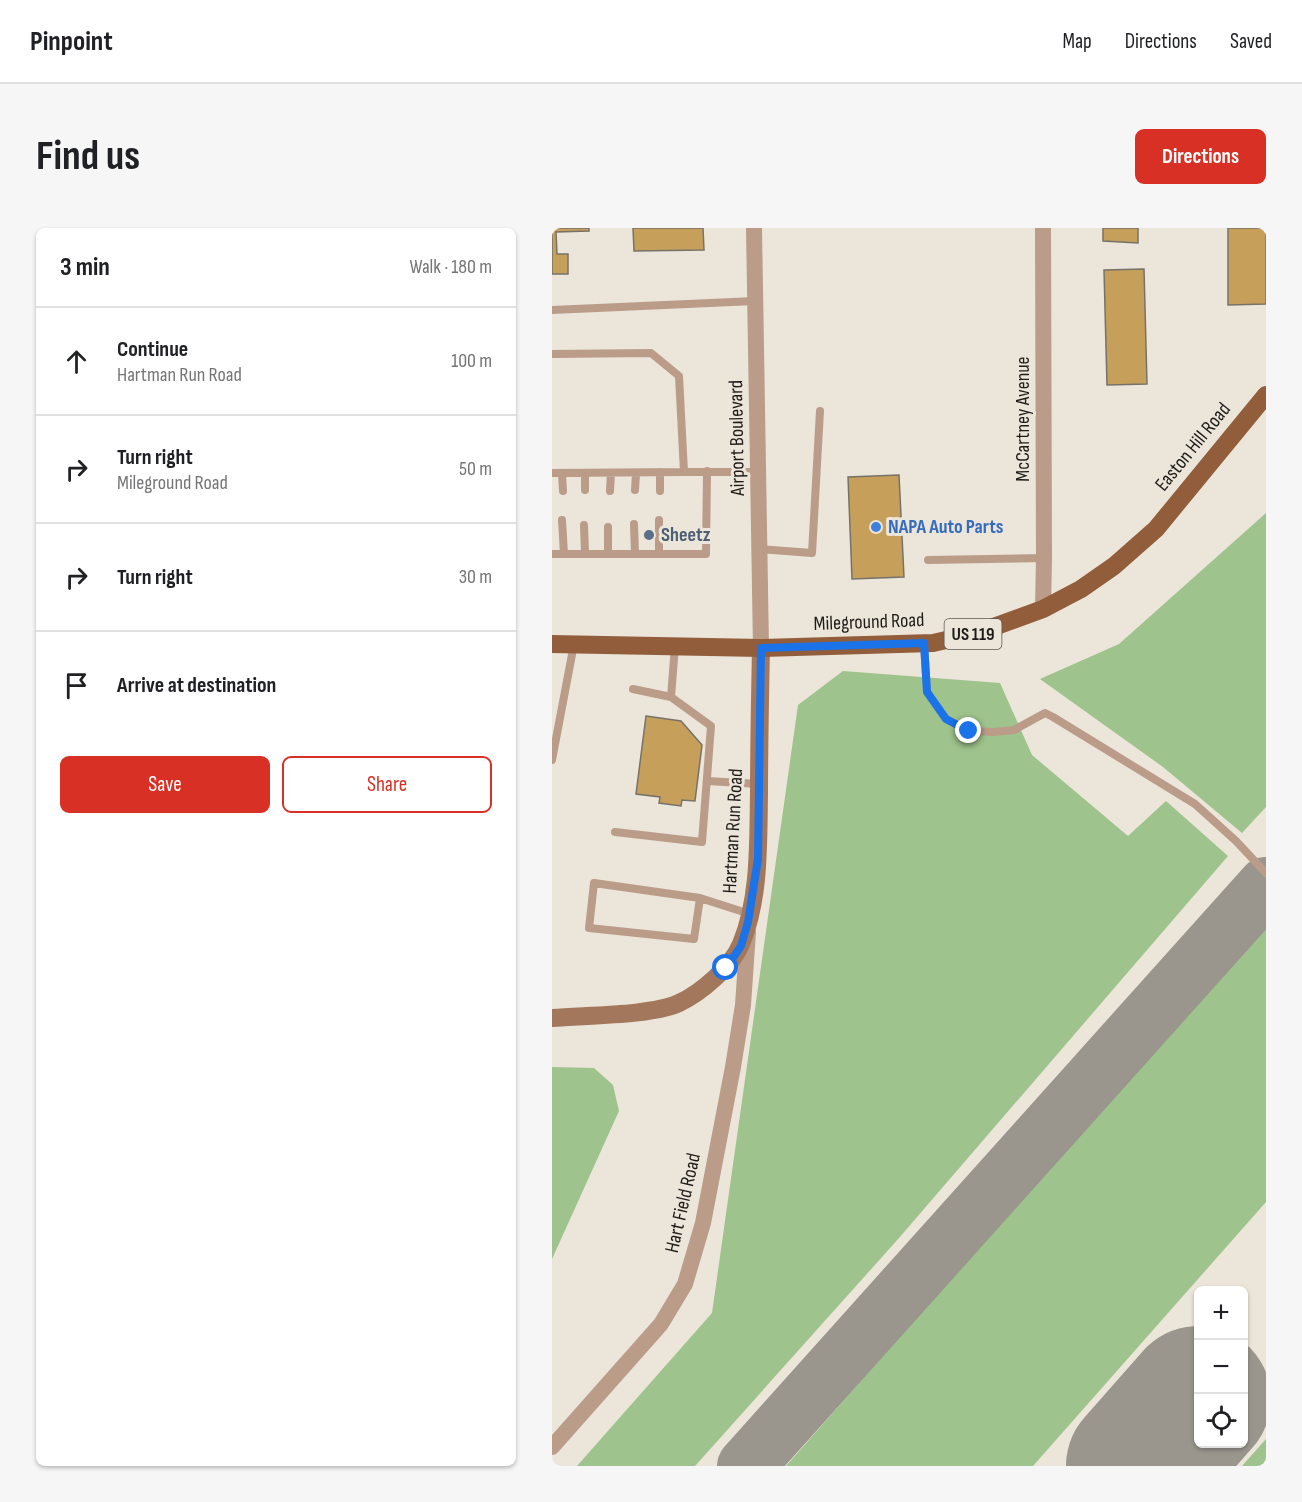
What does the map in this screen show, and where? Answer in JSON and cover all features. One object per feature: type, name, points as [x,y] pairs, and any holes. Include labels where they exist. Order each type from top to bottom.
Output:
[{"type":"main road","name":"Easton Hill Road","points":[[1156,529],[1266,395]]},
{"type":"main road","name":"Mileground Road","points":[[552,644],[761,648],[924,643],[976,633],[1043,609],[1081,589],[1114,566],[1156,529]]},
{"type":"main road","name":"Hartman Run Road","points":[[552,1018],[648,1010],[679,1003],[726,968],[741,946],[749,918],[758,859],[761,648]]},
{"type":"street","name":"Airport Boulevard","points":[[754,228],[761,648]]},
{"type":"street","name":"McCartney Avenue","points":[[1043,228],[1043,609]]},
{"type":"street","name":"Hart Field Road","points":[[552,1447],[661,1324],[685,1284],[703,1223],[733,1067],[743,1005],[749,918]]},
{"type":"lane","points":[[552,310],[755,301]]},
{"type":"lane","points":[[552,354],[651,353],[679,376],[684,472]]},
{"type":"lane","points":[[760,549],[812,553],[820,411]]},
{"type":"lane","points":[[552,554],[706,554],[707,471]]},
{"type":"lane","points":[[660,472],[660,491]]},
{"type":"lane","points":[[552,473],[759,472]]},
{"type":"lane","points":[[585,473],[585,490]]},
{"type":"lane","points":[[610,491],[611,473]]},
{"type":"lane","points":[[635,490],[636,473]]},
{"type":"lane","points":[[562,474],[563,491]]},
{"type":"lane","points":[[562,520],[564,554]]},
{"type":"lane","points":[[659,520],[659,554]]},
{"type":"lane","points":[[634,524],[635,554]]},
{"type":"lane","points":[[584,525],[585,553]]},
{"type":"lane","points":[[608,528],[608,554]]},
{"type":"lane","points":[[928,560],[1044,558]]},
{"type":"lane","points":[[924,643],[927,692],[946,719],[969,731],[994,732],[1014,730],[1045,713],[1195,804],[1236,841],[1266,873]]},
{"type":"lane","points":[[552,760],[557,716],[574,644]]},
{"type":"lane","points":[[671,697],[675,646]]},
{"type":"lane","points":[[615,832],[702,842],[711,726],[671,697],[633,689]]},
{"type":"lane","points":[[707,781],[759,784]]},
{"type":"lane","points":[[700,898],[694,939],[589,928],[594,883],[700,898],[749,918]]},
{"type":"green space","points":[[1266,513],[1266,807],[1242,833],[1163,767],[1040,679],[1119,644]]},
{"type":"green space","points":[[843,671],[1000,683],[1032,755],[1128,836],[1166,801],[1228,856],[899,1238],[695,1466],[577,1466],[712,1313],[798,705]]},
{"type":"green space","points":[[1266,921],[1266,1202],[1033,1466],[786,1466]]},
{"type":"green space","points":[[552,1067],[594,1068],[613,1085],[619,1111],[552,1259]]},
{"type":"green space","points":[[1266,1439],[1266,1466],[1242,1466]]},
{"type":"building","points":[[552,228],[589,228],[589,231],[556,232],[557,254],[568,254],[568,274],[552,274]]},
{"type":"building","points":[[633,228],[703,228],[704,250],[634,251]]},
{"type":"building","points":[[1103,228],[1138,228],[1138,243],[1103,241]]},
{"type":"building","points":[[1228,228],[1266,228],[1266,304],[1228,305]]},
{"type":"building","points":[[1144,269],[1147,384],[1107,385],[1104,270]]},
{"type":"building","name":"NAPA Auto Parts","points":[[899,475],[904,577],[852,579],[848,477]]},
{"type":"building","points":[[646,716],[681,721],[702,745],[695,801],[682,800],[681,806],[659,803],[660,797],[636,794]]},
{"type":"taxiway","points":[[746,1466],[1266,886]]},
{"type":"runway","points":[[1139,1466],[1194,1404]]},
{"type":"place","name":"NAPA Auto Parts","points":[[876,527]]},
{"type":"place","name":"Sheetz","points":[[649,535]]},
{"type":"route","points":[[726,968],[741,946],[748,922],[758,859],[761,648],[924,643],[927,692],[946,719],[969,731]]}]
